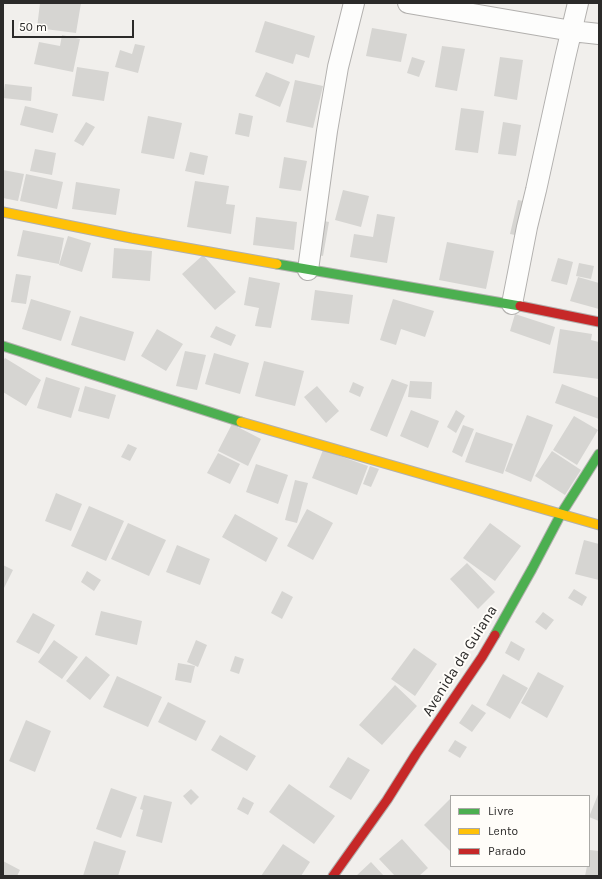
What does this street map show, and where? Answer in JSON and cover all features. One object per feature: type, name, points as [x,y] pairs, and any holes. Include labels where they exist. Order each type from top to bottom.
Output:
[{"type":"street","points":[[308,270],[327,131],[338,67],[354,3]]},
{"type":"street","points":[[408,3],[572,31],[599,34]]},
{"type":"street","points":[[512,304],[526,226],[536,190],[578,3]]},
{"type":"street","points":[[3,212],[131,238],[308,270],[512,304],[599,322]]},
{"type":"street","points":[[3,346],[242,422],[599,525]]},
{"type":"street","name":"Avenida da Guiana","points":[[333,876],[387,800],[416,754],[482,657],[561,514],[599,454]]},
{"type":"building","points":[[40,3],[81,3],[76,33],[37,28]]},
{"type":"building","points":[[265,21],[315,36],[309,58],[296,54],[293,64],[255,52]]},
{"type":"building","points":[[372,28],[407,34],[401,62],[366,56]]},
{"type":"building","points":[[62,35],[80,39],[73,72],[34,64],[39,42],[60,46]]},
{"type":"building","points":[[135,44],[145,46],[138,73],[115,67],[120,50],[132,54]]},
{"type":"building","points":[[442,46],[465,49],[457,91],[435,87]]},
{"type":"building","points":[[412,57],[425,61],[419,77],[407,73]]},
{"type":"building","points":[[500,57],[523,60],[517,100],[494,96]]},
{"type":"building","points":[[77,67],[109,72],[104,101],[72,96]]},
{"type":"building","points":[[266,72],[290,82],[280,107],[255,96]]},
{"type":"building","points":[[295,80],[323,86],[313,128],[286,122]]},
{"type":"building","points":[[5,84],[32,87],[31,101],[3,98]]},
{"type":"building","points":[[25,106],[58,114],[53,133],[20,125]]},
{"type":"building","points":[[461,108],[484,111],[478,153],[455,150]]},
{"type":"building","points":[[239,113],[253,116],[249,137],[235,134]]},
{"type":"building","points":[[148,116],[182,123],[174,159],[141,153]]},
{"type":"building","points":[[86,122],[95,127],[83,146],[74,141]]},
{"type":"building","points":[[503,122],[521,125],[516,156],[498,154]]},
{"type":"building","points":[[35,149],[56,153],[52,175],[30,171]]},
{"type":"building","points":[[190,152],[208,156],[204,175],[185,171]]},
{"type":"building","points":[[284,157],[307,161],[301,191],[279,188]]},
{"type":"building","points":[[3,170],[24,174],[18,201],[3,198]]},
{"type":"building","points":[[26,174],[63,182],[57,209],[20,201]]},
{"type":"building","points":[[195,181],[229,186],[226,204],[235,205],[231,234],[187,227]]},
{"type":"building","points":[[76,182],[120,189],[116,215],[72,209]]},
{"type":"building","points":[[343,190],[369,196],[361,227],[335,220]]},
{"type":"building","points":[[518,200],[528,202],[520,236],[510,234]]},
{"type":"building","points":[[377,214],[395,217],[387,263],[350,257],[354,234],[373,237]]},
{"type":"building","points":[[256,217],[297,222],[294,250],[253,245]]},
{"type":"building","points":[[319,220],[329,222],[323,256],[313,254]]},
{"type":"building","points":[[23,230],[64,238],[59,264],[17,256]]},
{"type":"building","points":[[68,236],[91,243],[82,272],[59,265]]},
{"type":"building","points":[[447,242],[494,251],[486,289],[439,280]]},
{"type":"building","points":[[114,248],[152,251],[150,281],[112,278]]},
{"type":"building","points":[[203,255],[236,292],[215,310],[182,274]]},
{"type":"building","points":[[558,258],[573,262],[567,285],[551,281]]},
{"type":"building","points":[[579,263],[594,266],[591,279],[576,276]]},
{"type":"building","points":[[16,274],[31,276],[26,304],[11,302]]},
{"type":"building","points":[[249,277],[280,283],[271,328],[255,326],[259,308],[244,305]]},
{"type":"building","points":[[578,277],[599,283],[599,309],[570,301]]},
{"type":"building","points":[[315,290],[353,295],[349,324],[311,320]]},
{"type":"building","points":[[31,299],[71,311],[61,341],[22,329]]},
{"type":"building","points":[[393,299],[434,311],[425,337],[401,329],[396,345],[380,340]]},
{"type":"building","points":[[515,314],[555,327],[550,345],[510,331]]},
{"type":"building","points":[[80,316],[134,332],[125,361],[71,345]]},
{"type":"building","points":[[216,326],[236,335],[231,346],[210,337]]},
{"type":"building","points":[[157,329],[183,344],[166,371],[141,356]]},
{"type":"building","points":[[560,329],[592,334],[591,340],[599,342],[599,379],[553,373]]},
{"type":"building","points":[[185,351],[206,355],[197,390],[176,386]]},
{"type":"building","points":[[214,353],[249,363],[240,394],[205,384]]},
{"type":"building","points":[[5,358],[41,380],[26,406],[3,392],[3,361]]},
{"type":"building","points":[[264,361],[304,371],[295,406],[255,396]]},
{"type":"building","points":[[46,377],[80,388],[71,418],[37,408]]},
{"type":"building","points":[[392,379],[408,385],[387,437],[370,430]]},
{"type":"building","points":[[410,381],[432,382],[431,399],[408,397]]},
{"type":"building","points":[[353,382],[364,387],[360,397],[349,392]]},
{"type":"building","points":[[562,384],[599,398],[599,419],[555,403]]},
{"type":"building","points":[[85,386],[116,395],[109,419],[78,411]]},
{"type":"building","points":[[317,386],[339,411],[326,423],[304,397]]},
{"type":"building","points":[[411,410],[439,421],[428,448],[400,436]]},
{"type":"building","points":[[456,410],[465,416],[456,433],[447,427]]},
{"type":"building","points":[[527,415],[553,425],[531,482],[505,471]]},
{"type":"building","points":[[574,416],[598,430],[577,465],[553,450]]},
{"type":"building","points":[[232,424],[261,439],[248,466],[218,451]]},
{"type":"building","points":[[463,425],[474,429],[462,457],[452,452]]},
{"type":"building","points":[[476,432],[513,444],[503,474],[465,462]]},
{"type":"building","points":[[128,444],[137,448],[130,461],[121,457]]},
{"type":"building","points":[[323,450],[368,466],[357,495],[312,478]]},
{"type":"building","points":[[552,451],[581,470],[565,495],[535,476]]},
{"type":"building","points":[[218,453],[240,464],[230,484],[207,473]]},
{"type":"building","points":[[256,464],[288,475],[278,504],[246,492]]},
{"type":"building","points":[[370,466],[379,469],[371,487],[363,484]]},
{"type":"building","points":[[295,480],[308,483],[297,523],[285,520]]},
{"type":"building","points":[[56,493],[82,504],[71,531],[45,521]]},
{"type":"building","points":[[89,506],[124,521],[106,561],[71,546]]},
{"type":"building","points":[[307,509],[333,523],[313,560],[287,546]]},
{"type":"building","points":[[235,514],[278,538],[266,562],[222,537]]},
{"type":"building","points":[[128,523],[166,540],[149,576],[111,559]]},
{"type":"building","points":[[490,523],[521,546],[495,581],[463,558]]},
{"type":"building","points":[[584,540],[599,544],[599,580],[575,574]]},
{"type":"building","points":[[177,545],[210,559],[200,585],[166,572]]},
{"type":"building","points":[[467,563],[495,592],[478,609],[450,579]]},
{"type":"building","points":[[3,565],[13,570],[3,590]]},
{"type":"building","points":[[87,571],[101,580],[94,591],[81,582]]},
{"type":"building","points":[[574,589],[587,597],[582,606],[568,598]]},
{"type":"building","points":[[282,591],[293,597],[282,619],[271,613]]},
{"type":"building","points":[[101,611],[142,621],[137,645],[95,635]]},
{"type":"building","points":[[543,612],[554,620],[546,630],[535,622]]},
{"type":"building","points":[[33,613],[55,625],[39,654],[16,642]]},
{"type":"building","points":[[54,640],[78,657],[62,679],[38,662]]},
{"type":"building","points":[[196,640],[207,645],[198,667],[187,662]]},
{"type":"building","points":[[511,641],[525,649],[519,661],[505,653]]},
{"type":"building","points":[[414,648],[437,664],[415,696],[391,679]]},
{"type":"building","points":[[86,656],[110,675],[90,700],[66,681]]},
{"type":"building","points":[[235,656],[244,659],[239,674],[230,671]]},
{"type":"building","points":[[178,663],[195,666],[191,683],[175,680]]},
{"type":"building","points":[[538,672],[564,686],[547,718],[521,703]]},
{"type":"building","points":[[503,674],[528,688],[510,719],[486,705]]},
{"type":"building","points":[[117,676],[162,697],[148,727],[103,707]]},
{"type":"building","points":[[395,685],[417,706],[382,745],[359,725]]},
{"type":"building","points":[[168,702],[206,721],[196,741],[158,722]]},
{"type":"building","points":[[472,704],[486,713],[472,732],[459,723]]},
{"type":"building","points":[[26,720],[51,731],[35,772],[9,761]]},
{"type":"building","points":[[220,735],[256,756],[247,771],[211,750]]},
{"type":"building","points":[[455,740],[467,747],[460,758],[448,751]]},
{"type":"building","points":[[348,757],[370,770],[351,800],[329,787]]},
{"type":"building","points":[[289,784],[335,816],[314,844],[269,812]]},
{"type":"building","points":[[111,788],[137,797],[121,838],[96,829]]},
{"type":"building","points":[[191,789],[199,797],[191,805],[183,796]]},
{"type":"building","points":[[599,792],[599,821],[590,817]]},
{"type":"building","points":[[144,795],[172,802],[162,843],[136,836],[143,810],[140,809]]},
{"type":"building","points":[[243,797],[254,803],[248,815],[237,809]]},
{"type":"building","points":[[450,799],[450,851],[424,825]]},
{"type":"building","points":[[402,839],[428,868],[419,876],[395,876],[379,859]]},
{"type":"building","points":[[94,841],[126,851],[118,876],[83,876]]},
{"type":"building","points":[[283,844],[310,862],[301,876],[261,876]]},
{"type":"building","points":[[590,850],[599,851],[599,876],[585,876],[587,867],[590,867]]},
{"type":"building","points":[[3,861],[20,870],[17,876],[3,876]]},
{"type":"building","points":[[371,862],[384,876],[356,876]]},
{"type":"traffic: fast","points":[[277,264],[520,306]]},
{"type":"traffic: fast","points":[[3,346],[241,422]]},
{"type":"traffic: fast","points":[[495,635],[561,514],[599,454]]},
{"type":"traffic: slow","points":[[3,212],[131,238],[277,264]]},
{"type":"traffic: slow","points":[[241,422],[599,525]]},
{"type":"traffic: jam","points":[[520,306],[599,322]]},
{"type":"traffic: jam","points":[[333,876],[387,800],[495,635]]}]
